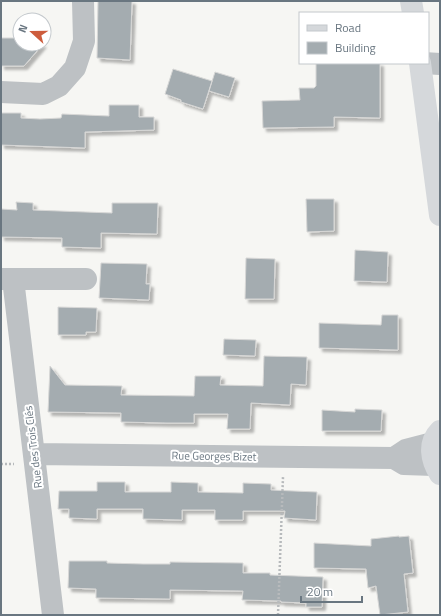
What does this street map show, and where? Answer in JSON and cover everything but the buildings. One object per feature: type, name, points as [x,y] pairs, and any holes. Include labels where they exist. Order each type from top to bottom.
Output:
[{"type":"main road","points":[[411,1],[413,12]]},
{"type":"main road","points":[[422,64],[440,215]]},
{"type":"main road","points":[[436,436],[432,454],[437,469]]},
{"type":"street","points":[[1,92],[43,94],[60,86],[75,68],[84,41],[83,1]]},
{"type":"street","points":[[429,63],[440,64]]},
{"type":"street","points":[[7,279],[86,279]]},
{"type":"street","name":"Rue des Trois Clés","points":[[7,279],[34,454],[53,615]]},
{"type":"street","name":"Rue Georges Bizet","points":[[394,458],[406,450],[436,436]]},
{"type":"street","name":"Rue Georges Bizet","points":[[34,454],[394,458],[404,464],[437,469]]},
{"type":"path","points":[[278,615],[283,476]]}]
